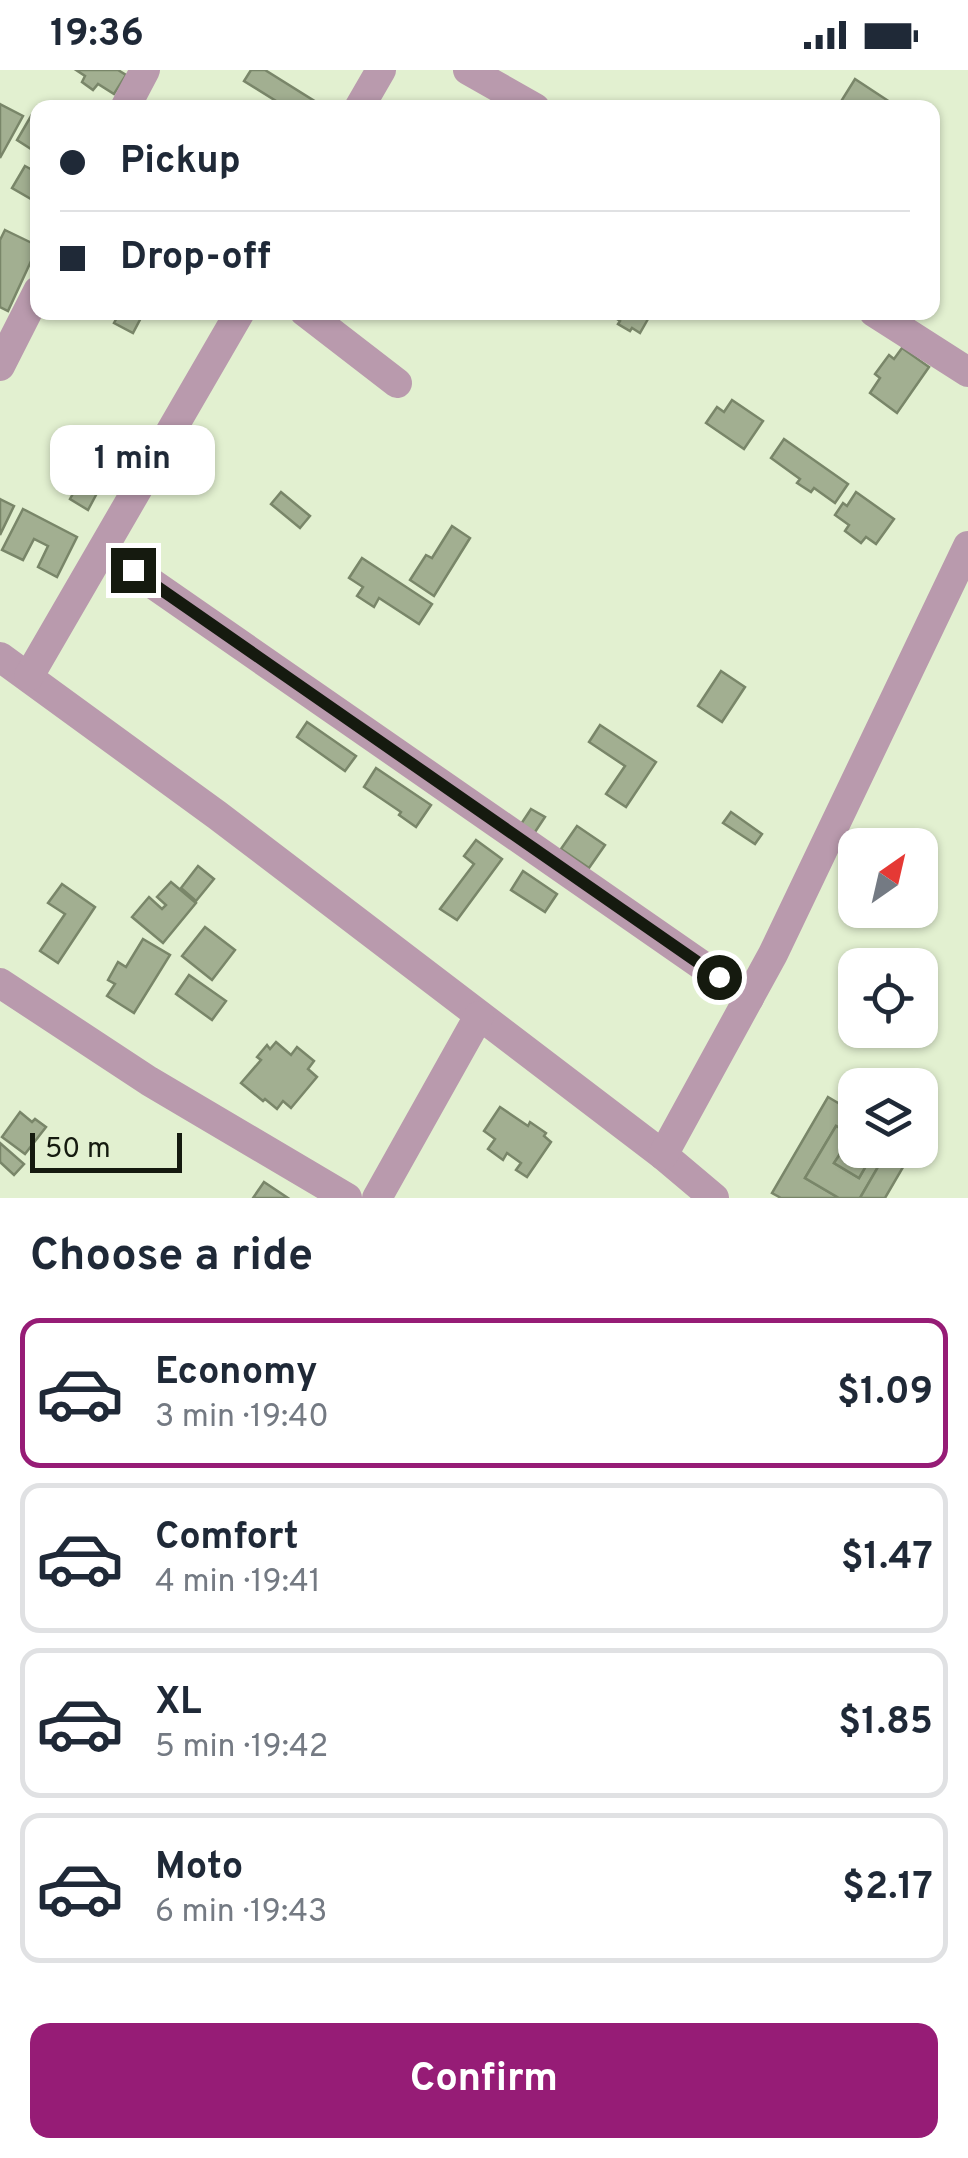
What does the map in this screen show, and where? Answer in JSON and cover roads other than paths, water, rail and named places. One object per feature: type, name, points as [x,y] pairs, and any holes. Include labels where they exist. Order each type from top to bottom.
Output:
[{"type":"street","points":[[129,100],[146,70]]},
{"type":"street","points":[[364,100],[381,70]]},
{"type":"street","points":[[468,70],[520,100]]},
{"type":"street","points":[[0,366],[30,307]]},
{"type":"street","points":[[29,676],[235,320]]},
{"type":"street","points":[[314,320],[397,383]]},
{"type":"street","points":[[887,320],[968,372]]},
{"type":"street","points":[[662,1156],[773,954],[968,546]]},
{"type":"street","points":[[104,550],[749,998]]},
{"type":"street","points":[[0,657],[217,815],[714,1198]]},
{"type":"street","points":[[0,983],[149,1081],[347,1198]]},
{"type":"street","points":[[377,1198],[479,1016]]}]
